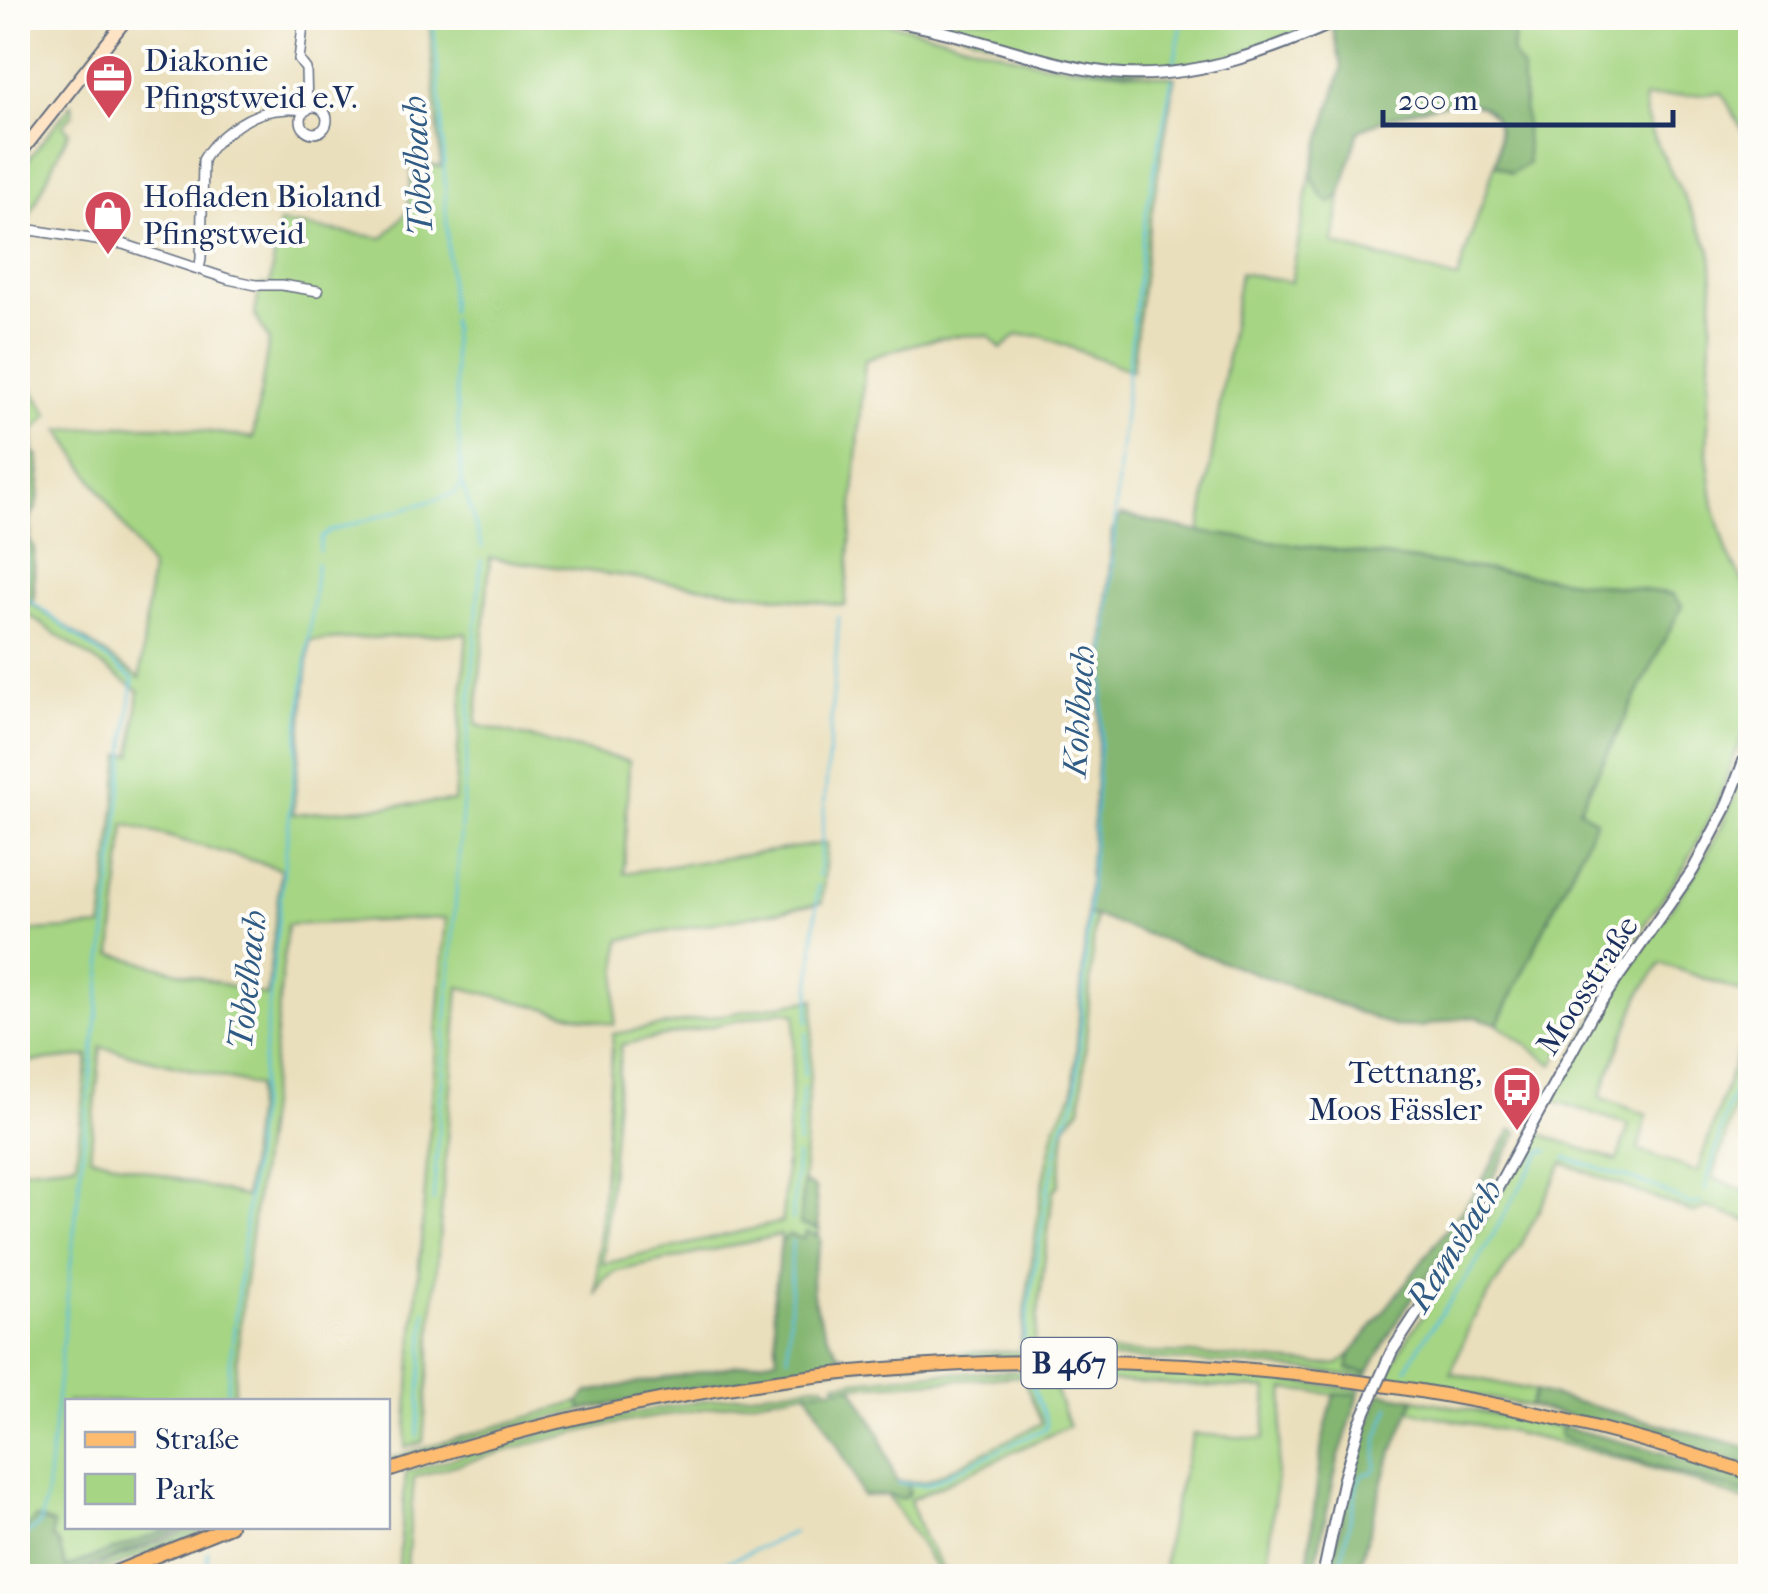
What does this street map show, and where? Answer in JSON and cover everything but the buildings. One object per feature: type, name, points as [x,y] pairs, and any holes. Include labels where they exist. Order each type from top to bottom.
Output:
[{"type":"main road","points":[[18,156],[127,18]]},
{"type":"main road","name":"B 467","points":[[390,1470],[525,1430],[724,1390],[907,1368],[1071,1362],[1240,1370],[1424,1392],[1608,1431],[1750,1474]]},
{"type":"main road","points":[[106,1576],[223,1529]]},
{"type":"street","points":[[199,269],[203,160],[227,134],[262,113],[307,110],[306,68],[299,60],[304,18]]},
{"type":"street","points":[[878,18],[932,28],[1064,65],[1128,74],[1189,70],[1242,58],[1344,18]]},
{"type":"street","points":[[18,228],[124,244],[256,285],[318,291]]},
{"type":"street","name":"Moosstraße","points":[[1322,1576],[1360,1423],[1392,1351],[1488,1206],[1596,1008],[1693,870],[1729,800],[1750,746]]},
{"type":"green space","points":[[429,18],[853,18],[903,26],[1041,63],[1175,77],[1149,226],[1132,371],[1041,336],[1017,335],[1001,349],[989,336],[957,336],[910,345],[865,360],[845,606],[490,558],[476,725],[629,761],[624,873],[827,843],[822,903],[620,940],[614,1025],[459,987],[423,1442],[405,1448],[446,918],[287,925],[233,1399],[65,1399],[65,1529],[170,1529],[65,1568],[59,1543],[36,1519],[18,1536],[18,1169],[76,1163],[88,1056],[18,1063],[18,932],[102,927],[121,755],[132,754],[139,691],[27,614],[18,614],[18,367],[49,415],[34,430],[28,601],[140,678],[151,568],[60,430],[168,426],[253,438],[269,340],[255,315],[260,285],[270,285],[279,223],[383,238],[407,212],[413,163],[441,167]],"holes":[[[467,633],[454,801],[293,814],[310,641]],[[125,824],[281,869],[267,996],[112,954]],[[101,1047],[257,1086],[245,1197],[90,1156]]]},
{"type":"green space","points":[[928,18],[1331,20],[1229,57],[1176,67],[1122,69],[1048,57],[926,23]]},
{"type":"green space","points":[[1330,18],[1515,18],[1512,53],[1522,69],[1528,164],[1511,173],[1495,164],[1499,140],[1497,123],[1490,112],[1464,103],[1429,106],[1358,132],[1341,194],[1331,203],[1327,201],[1311,173],[1342,68]]},
{"type":"green space","points":[[1515,18],[1750,18],[1750,144],[1722,93],[1644,98],[1652,134],[1711,250],[1707,454],[1714,506],[1728,554],[1750,595],[1750,715],[1716,806],[1685,866],[1580,1017],[1553,1065],[1498,1024],[1596,821],[1579,810],[1681,606],[1672,594],[1200,532],[1240,273],[1291,282],[1311,173],[1317,187],[1336,200],[1341,194],[1334,244],[1457,279],[1495,164],[1511,173]]},
{"type":"green space","points":[[72,104],[73,114],[63,125],[69,131],[23,230],[18,228],[18,172]]},
{"type":"green space","points":[[18,446],[38,455],[39,464],[38,502],[24,524],[19,502]]},
{"type":"green space","points":[[1121,515],[1200,532],[1672,594],[1682,606],[1579,809],[1596,820],[1498,1024],[1476,1017],[1420,1027],[1393,1026],[1087,913],[1112,531]]},
{"type":"green space","points":[[27,540],[34,546],[34,599],[23,608],[18,604],[18,547]]},
{"type":"green space","points":[[1750,759],[1750,995],[1661,963],[1641,992],[1600,1097],[1647,1115],[1638,1150],[1697,1172],[1750,1017],[1750,1054],[1713,1178],[1750,1193],[1750,1222],[1706,1207],[1694,1213],[1563,1163],[1520,1247],[1471,1322],[1451,1373],[1535,1391],[1530,1406],[1386,1379],[1401,1348],[1485,1220],[1535,1132],[1617,1161],[1629,1125],[1552,1100],[1592,1022],[1698,869]]},
{"type":"green space","points":[[1087,913],[1095,917],[1081,1108],[1066,1124],[1059,1184],[1053,1191],[1034,1347],[1020,1347],[1041,1194],[1056,1124],[1073,1094]]},
{"type":"green space","points":[[815,999],[800,1224],[819,1229],[819,1236],[806,1233],[804,1239],[789,1235],[781,1242],[781,1235],[618,1271],[603,1280],[596,1295],[613,1034]],"holes":[[[783,1011],[796,1014],[782,1222],[603,1264],[621,1045]]]},
{"type":"green space","points":[[1511,1130],[1518,1133],[1475,1209],[1400,1316],[1368,1373],[1348,1369],[1351,1354],[1476,1191]]},
{"type":"green space","points":[[803,1182],[815,1188],[819,1229],[800,1224]]},
{"type":"green space","points":[[806,1232],[821,1240],[813,1271],[814,1299],[841,1361],[815,1366],[816,1370],[583,1410],[579,1402],[588,1392],[777,1358],[773,1302],[781,1242],[789,1235],[804,1239]]},
{"type":"green space","points":[[1048,1351],[1190,1354],[1327,1365],[1339,1364],[1351,1354],[1349,1369],[1368,1373],[1366,1377],[1232,1364],[1097,1358],[963,1360],[828,1369],[825,1364],[840,1361],[840,1354],[854,1360]]},
{"type":"green space","points":[[1048,1370],[1204,1376],[1361,1389],[1359,1394],[1334,1394],[1285,1389],[1267,1576],[1164,1576],[1170,1522],[1193,1434],[1264,1439],[1267,1389],[1051,1378],[1069,1426],[910,1500],[923,1536],[947,1576],[941,1576],[887,1494],[908,1482],[925,1482],[1042,1423],[1022,1376],[839,1389],[835,1383],[925,1374]]},
{"type":"green space","points":[[824,1384],[827,1389],[608,1425],[414,1477],[406,1576],[398,1576],[406,1472],[601,1420]]},
{"type":"green space","points":[[852,1386],[880,1435],[896,1481],[908,1482],[906,1497],[862,1496],[807,1391]]},
{"type":"green space","points":[[1535,1391],[1750,1448],[1750,1467],[1530,1406]]},
{"type":"green space","points":[[1380,1393],[1414,1399],[1387,1466],[1357,1576],[1329,1576],[1355,1457]]},
{"type":"green space","points":[[1334,1394],[1359,1394],[1338,1460],[1313,1576],[1306,1576],[1322,1443]]},
{"type":"green space","points":[[1414,1399],[1563,1427],[1561,1437],[1750,1495],[1750,1503],[1625,1460],[1409,1411]]},
{"type":"green space","points":[[579,1402],[583,1410],[390,1463],[390,1458]]},
{"type":"green space","points":[[1563,1427],[1750,1480],[1750,1495],[1560,1437]]},
{"type":"green space","points":[[36,1518],[53,1524],[52,1538],[58,1542],[66,1568],[170,1529],[183,1529],[67,1576],[18,1576],[18,1536]]},
{"type":"green space","points":[[194,1529],[209,1529],[89,1576],[80,1576]]},
{"type":"waterway","name":"Tobelbach","points":[[433,18],[451,311]]},
{"type":"waterway","name":"Kohlbach","points":[[1174,64],[1183,18]]},
{"type":"waterway","name":"Kohlbach","points":[[1023,1342],[1048,1188],[1062,1128],[1076,1097],[1127,380],[1145,218],[1172,79]]},
{"type":"waterway","name":"Tobelbach","points":[[319,551],[321,538],[330,531],[454,494],[462,484],[451,319]]},
{"type":"waterway","points":[[18,428],[29,433],[24,596],[133,679],[46,1497],[40,1524],[18,1541]]},
{"type":"waterway","points":[[463,486],[482,547]]},
{"type":"waterway","points":[[433,1202],[481,560]]},
{"type":"waterway","name":"Tobelbach","points":[[226,1399],[317,563]]},
{"type":"waterway","points":[[819,876],[839,617]]},
{"type":"waterway","points":[[808,1022],[818,884]]},
{"type":"waterway","points":[[804,1076],[807,1033]]},
{"type":"waterway","name":"Ramsbach","points":[[1705,1190],[1725,1114],[1750,1048]]},
{"type":"waterway","points":[[798,1144],[803,1088]]},
{"type":"waterway","name":"Ramsbach","points":[[1406,1369],[1475,1265],[1542,1151],[1549,1151]]},
{"type":"waterway","points":[[792,1220],[797,1155]]},
{"type":"waterway","name":"Ramsbach","points":[[1566,1158],[1653,1186],[1688,1204],[1702,1202]]},
{"type":"waterway","points":[[788,1357],[792,1241]]},
{"type":"waterway","points":[[417,1438],[426,1311]]},
{"type":"waterway","name":"Kohlbach","points":[[898,1483],[930,1483],[1046,1428],[1029,1377]]},
{"type":"waterway","name":"Ramsbach","points":[[1338,1576],[1358,1481],[1376,1467],[1378,1436],[1390,1407]]},
{"type":"waterway","points":[[696,1576],[794,1532]]},
{"type":"waterway","name":"Tobelbach","points":[[206,1576],[208,1551]]},
{"type":"place","name":"Diakonie Pfingstweid e.V.","points":[[109,120]]},
{"type":"place","name":"Hofladen Bioland Pfingstweid","points":[[108,256]]},
{"type":"place","name":"Tettnang, Moos Fässler","points":[[1517,1132]]}]
